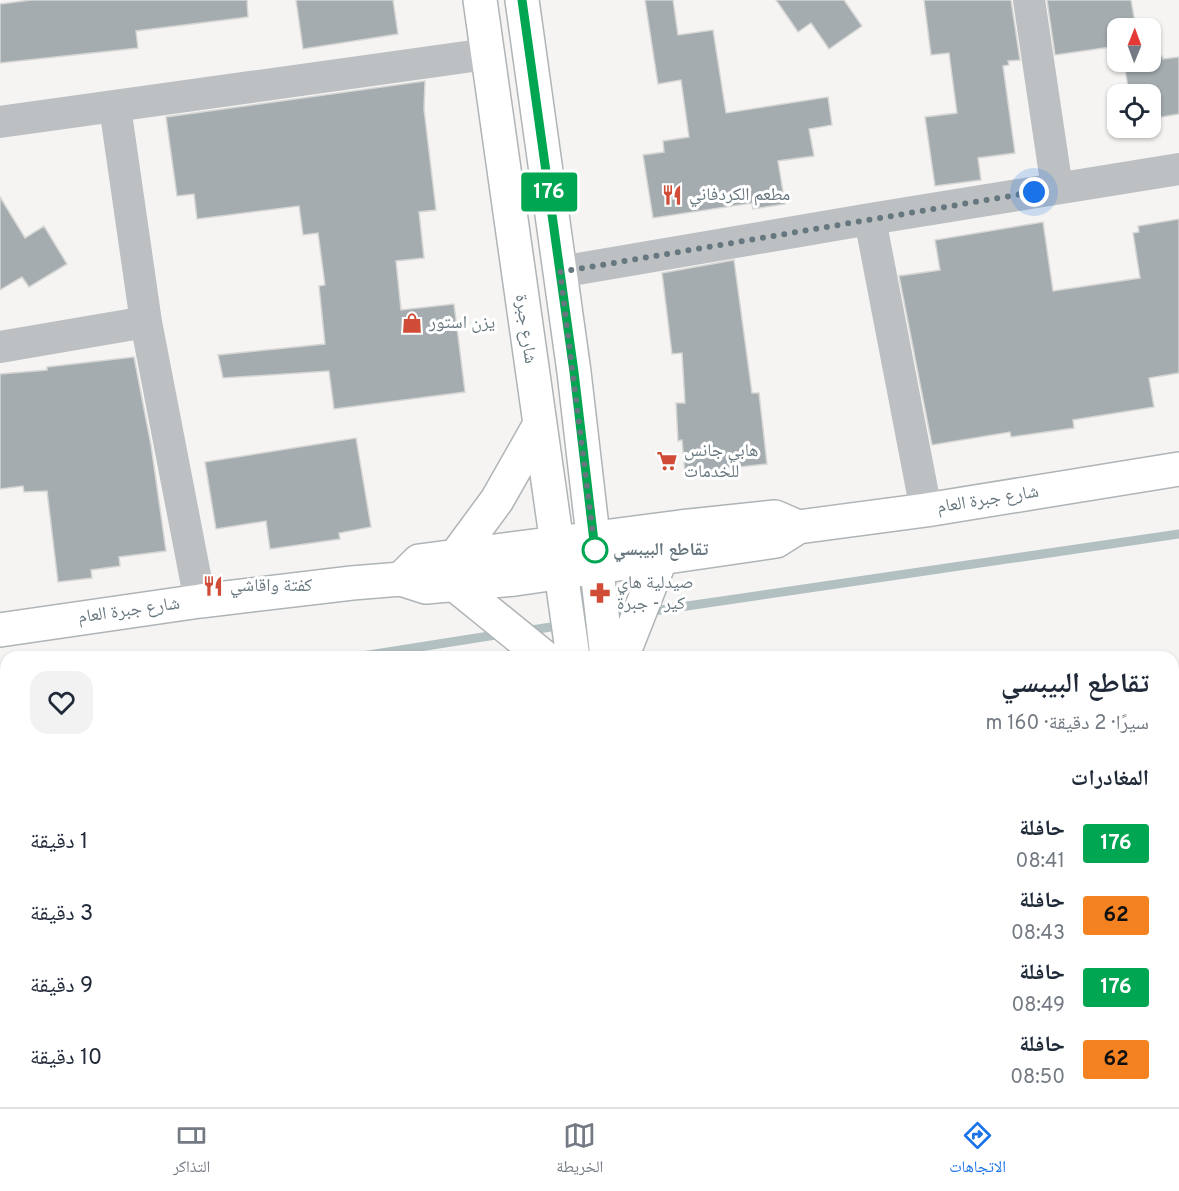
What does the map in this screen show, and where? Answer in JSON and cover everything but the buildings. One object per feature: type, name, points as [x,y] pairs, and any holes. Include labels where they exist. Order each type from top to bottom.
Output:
[{"type":"main road","name":"شارع جبرة","points":[[480,0],[557,558],[572,651]]},
{"type":"main road","points":[[522,0],[560,272],[606,651]]},
{"type":"main road","points":[[454,570],[539,426]]},
{"type":"main road","name":"شارع جبرة العام","points":[[798,527],[926,510],[1179,470]]},
{"type":"main road","points":[[454,570],[595,552],[774,517],[798,527]]},
{"type":"main road","points":[[595,552],[661,558],[776,541],[798,527]]},
{"type":"main road","points":[[624,651],[661,558]]},
{"type":"main road","points":[[454,570],[538,651]]},
{"type":"main road","name":"شارع جبرة العام","points":[[0,630],[200,601],[401,579],[426,587],[454,570]]},
{"type":"street","points":[[1029,0],[1058,188]]},
{"type":"street","points":[[0,122],[487,54]]},
{"type":"street","points":[[114,107],[146,322],[200,601]]},
{"type":"street","points":[[560,272],[1179,169]]},
{"type":"street","points":[[870,219],[926,510]]},
{"type":"street","points":[[0,346],[146,322]]},
{"type":"waterway","points":[[646,612],[1179,534]]},
{"type":"waterway","points":[[525,631],[564,625]]},
{"type":"waterway","points":[[394,651],[502,634]]},
{"type":"bus line","name":"176","points":[[522,0],[574,372],[595,550]]},
{"type":"place","name":"مطعم الكردفاني","points":[[672,195]]},
{"type":"place","name":"يزن استور","points":[[412,323]]},
{"type":"place","name":"هابي جانس للخدمات","points":[[667,461]]},
{"type":"place","name":"تقاطع البيبسي","points":[[595,550]]},
{"type":"place","name":"كفتة واقاشي","points":[[213,586]]},
{"type":"place","name":"صيدلية هاي كير - جبرة","points":[[600,593]]},
{"type":"route","points":[[595,550],[560,272],[1034,192]]}]
